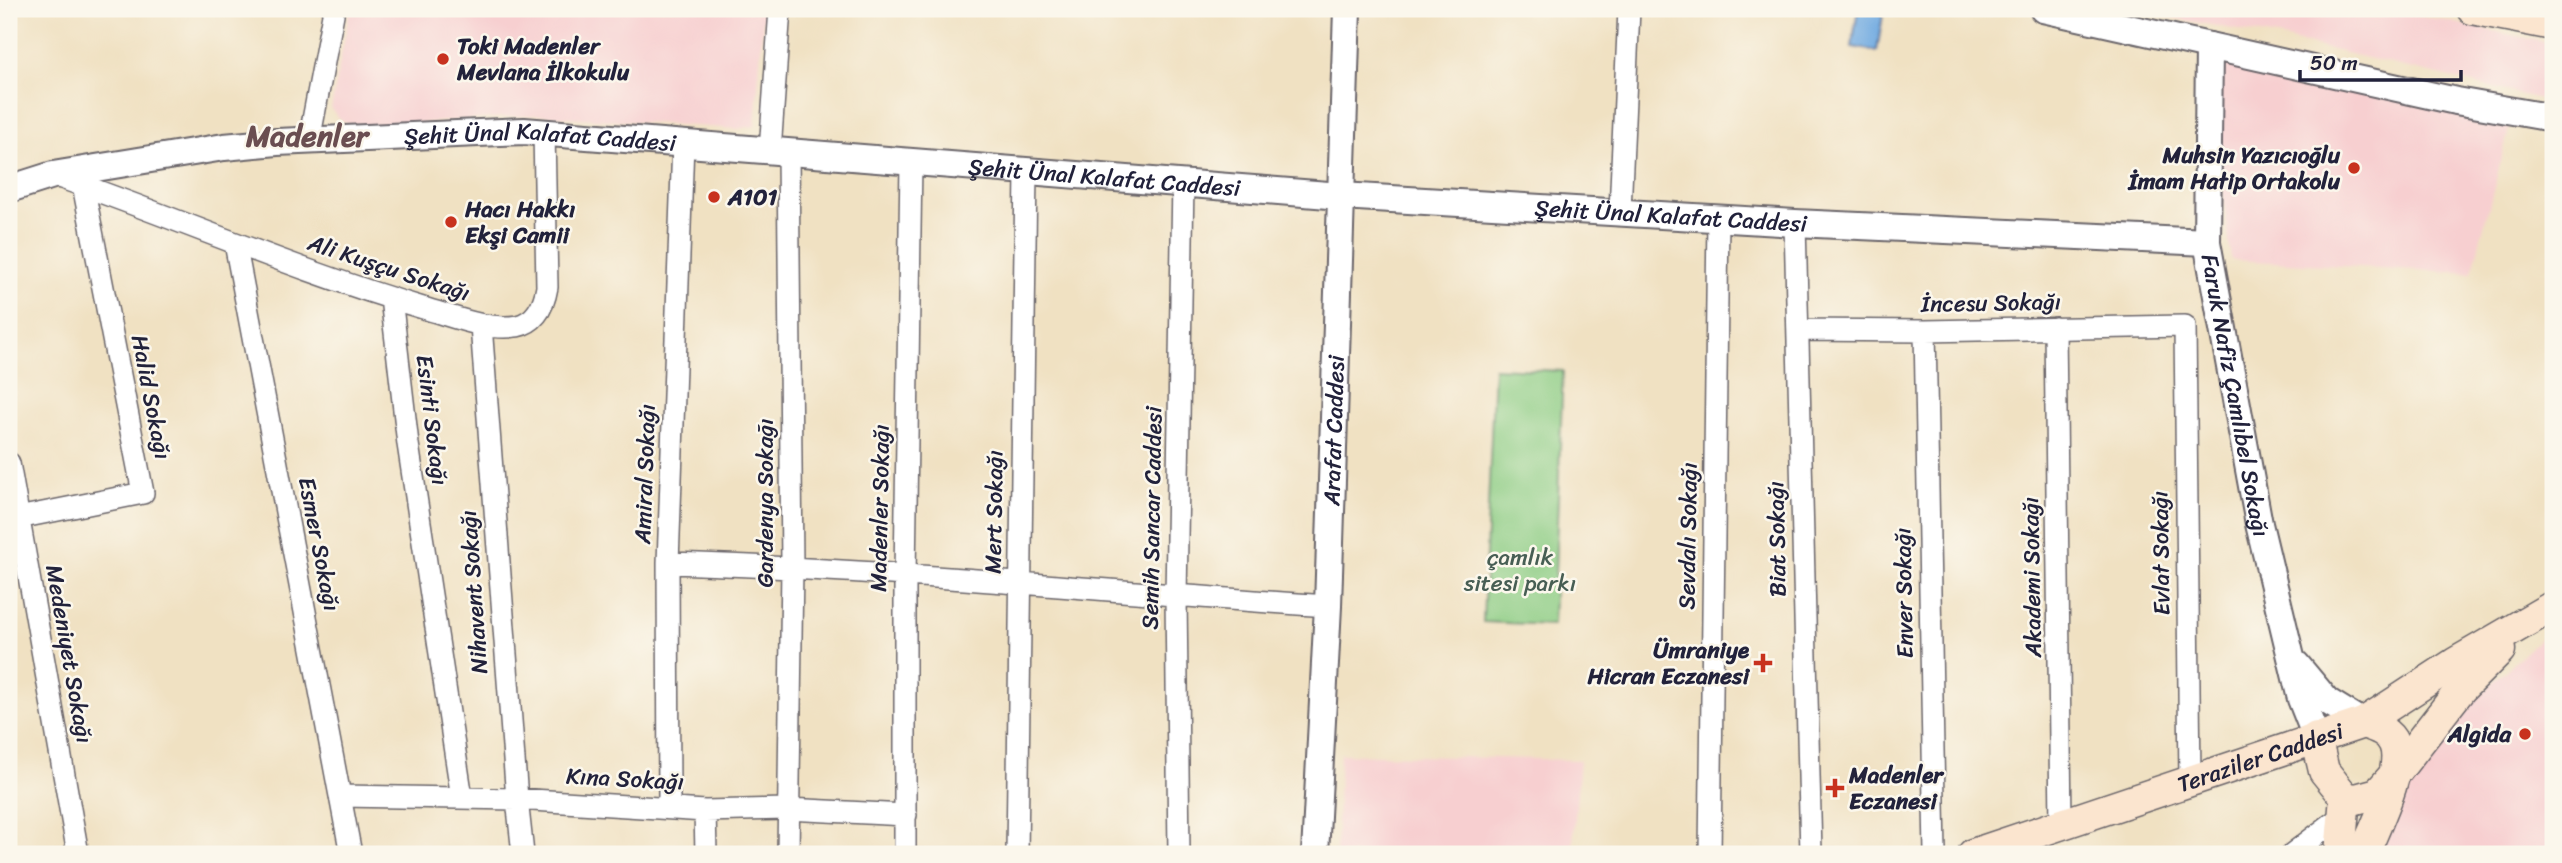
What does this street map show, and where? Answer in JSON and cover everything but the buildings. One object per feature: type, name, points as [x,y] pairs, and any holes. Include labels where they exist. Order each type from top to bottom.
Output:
[{"type":"main road","points":[[2472,9],[2553,26]]},
{"type":"main road","name":"Teraziler Caddesi","points":[[1973,854],[2363,723],[2455,663],[2542,613]]},
{"type":"main road","name":"Teraziler Caddesi","points":[[2394,775],[2460,688],[2542,613]]},
{"type":"main road","points":[[2363,723],[2379,728],[2393,741],[2398,757],[2394,775],[2364,854]]},
{"type":"main road","points":[[2316,737],[2324,771],[2344,806],[2340,854]]},
{"type":"main road","points":[[2344,806],[2356,799],[2378,793],[2394,775]]},
{"type":"street","points":[[309,141],[334,9]]},
{"type":"street","name":"Gardenya Sokağı","points":[[780,9],[779,151],[792,566],[788,854]]},
{"type":"street","name":"Arafat Caddesi","points":[[1315,854],[1328,606],[1347,9]]},
{"type":"street","points":[[1620,211],[1629,9]]},
{"type":"street","points":[[2043,9],[2456,101],[2553,118]]},
{"type":"street","name":"Faruk Nafiz Çamlıbel Sokağı","points":[[2209,46],[2207,242],[2259,524],[2301,699],[2316,737]]},
{"type":"street","name":"Şehit Ünal Kalafat Caddesi","points":[[9,190],[53,175],[224,147],[524,131],[1341,196],[1795,223],[2207,242]]},
{"type":"street","name":"Ali Kuşçu Sokağı","points":[[53,175],[391,298],[481,325],[517,326],[529,321],[539,312],[545,301],[547,287],[544,132]]},
{"type":"street","name":"Amiral Sokağı","points":[[669,807],[668,563],[683,144]]},
{"type":"street","name":"Madenler Sokağı","points":[[905,854],[905,576],[911,162]]},
{"type":"street","name":"Mert Sokağı","points":[[1017,854],[1026,171]]},
{"type":"street","name":"Semih Sancar Caddesi","points":[[1179,854],[1176,597],[1184,182]]},
{"type":"street","name":"Halid Sokağı","points":[[18,518],[143,493],[83,185]]},
{"type":"street","name":"Sevdalı Sokağı","points":[[1710,854],[1718,218]]},
{"type":"street","name":"Biat Sokağı","points":[[1795,223],[1811,854]]},
{"type":"street","name":"Esmer Sokağı","points":[[235,243],[351,854]]},
{"type":"street","name":"Esinti Sokağı","points":[[391,298],[408,444],[462,798]]},
{"type":"street","name":"Nihavent Sokağı","points":[[481,325],[523,854]]},
{"type":"street","name":"İncesu Sokağı","points":[[1798,330],[1925,331],[2185,326]]},
{"type":"street","name":"Evlat Sokağı","points":[[2185,326],[2190,780]]},
{"type":"street","name":"Akademi Sokağı","points":[[2055,328],[2061,824]]},
{"type":"street","name":"Enver Sokağı","points":[[1925,331],[1935,854]]},
{"type":"street","name":"Medeniyet Sokağı","points":[[9,463],[78,854]]},
{"type":"street","points":[[668,563],[792,566],[1176,597],[1328,606]]},
{"type":"street","points":[[2292,658],[2327,701],[2363,723]]},
{"type":"street","name":"Kına Sokağı","points":[[341,796],[517,799],[705,811],[787,809],[905,815]]},
{"type":"street","points":[[2292,854],[2344,806]]},
{"type":"street","points":[[705,811],[706,854]]},
{"type":"shaded area","points":[[350,9],[764,9],[755,126],[737,129],[537,115],[353,128],[331,109]]},
{"type":"shaded area","points":[[2123,9],[2392,9],[2553,44],[2553,102],[2282,38]]},
{"type":"shaded area","points":[[2222,62],[2510,125],[2472,273],[2231,260],[2216,134]]},
{"type":"shaded area","points":[[2553,626],[2553,854],[2380,854],[2401,800],[2464,710]]},
{"type":"shaded area","points":[[1340,754],[1580,760],[1572,854],[1336,854]]},
{"type":"green space","name":"çamlık sitesi parkı","points":[[1494,368],[1563,371],[1553,625],[1483,622]]},
{"type":"water","points":[[1858,9],[1884,9],[1877,51],[1852,47]]},
{"type":"place","name":"Toki Madenler Mevlana İlkokulu","points":[[443,59]]},
{"type":"place","name":"Muhsin Yazıcıoğlu İmam Hatip Ortakolu","points":[[2354,168]]},
{"type":"place","name":"A101","points":[[714,197]]},
{"type":"place","name":"Hacı Hakkı Ekşi Camii","points":[[451,222]]},
{"type":"place","name":"Ümraniye Hicran Eczanesi","points":[[1763,663]]},
{"type":"place","name":"Algida","points":[[2525,734]]},
{"type":"place","name":"Madenler Eczanesi","points":[[1835,788]]},
{"type":"district","name":"Madenler","points":[[307,136]]}]
